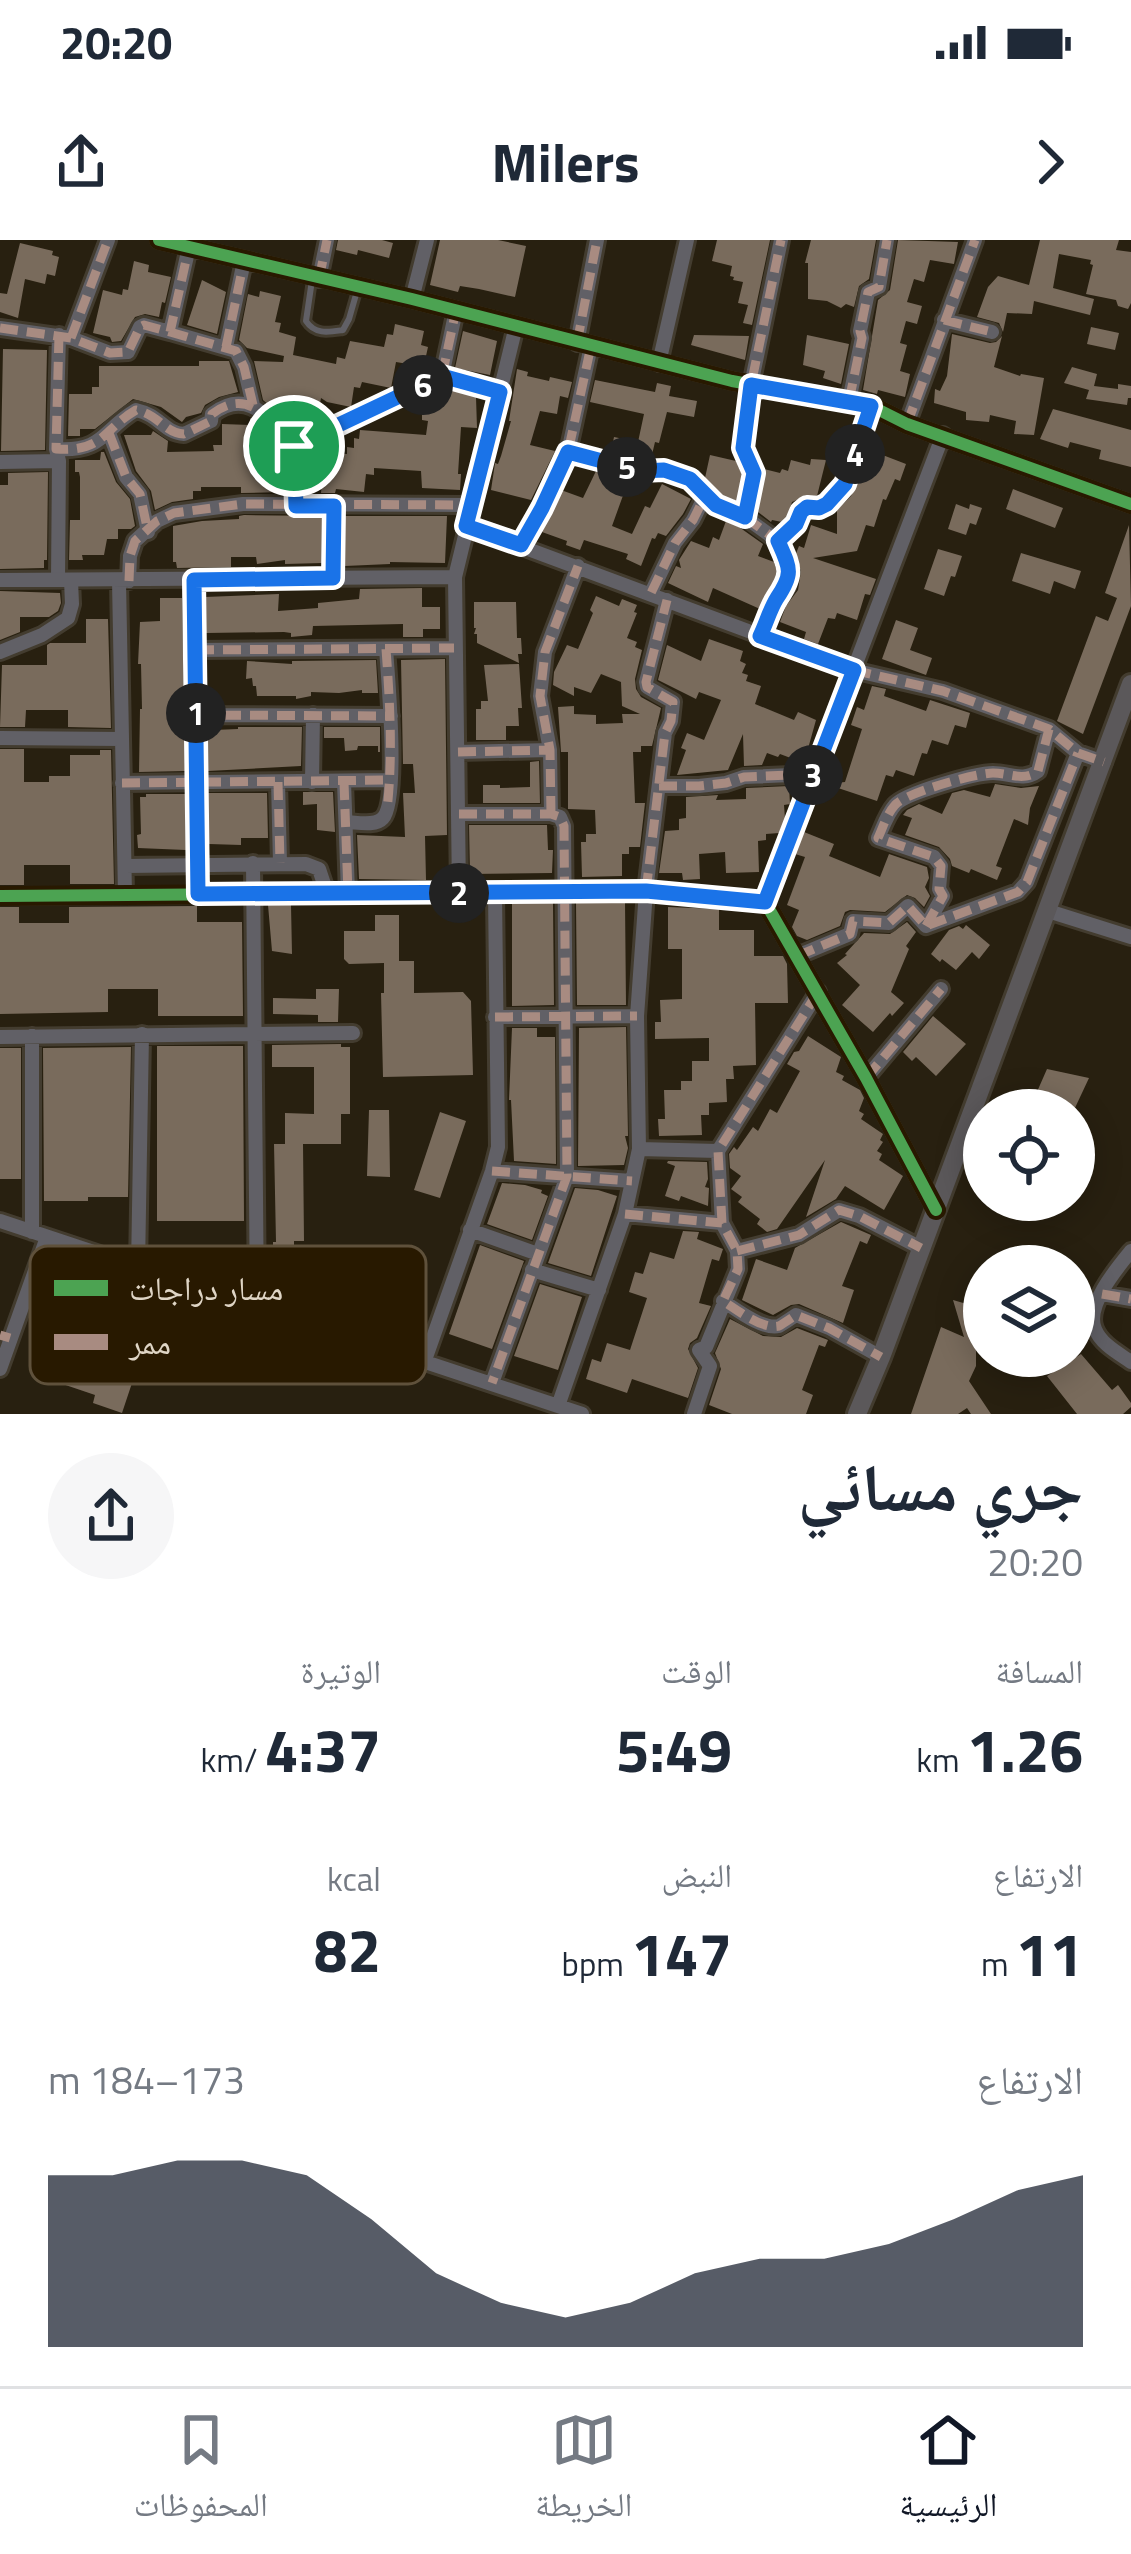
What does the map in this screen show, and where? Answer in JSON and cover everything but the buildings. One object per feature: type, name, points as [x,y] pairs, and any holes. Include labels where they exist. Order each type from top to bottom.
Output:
[{"type":"main road","points":[[856,1414],[1131,684]]},
{"type":"street","points":[[0,652],[68,618],[72,604],[64,580],[58,455],[65,336],[108,240]]},
{"type":"street","points":[[158,240],[214,247],[244,261],[751,385],[871,406],[907,424],[1131,504]]},
{"type":"street","points":[[316,278],[327,240]]},
{"type":"street","points":[[412,299],[427,240]]},
{"type":"street","points":[[521,545],[568,452],[597,240]]},
{"type":"street","points":[[658,363],[687,240]]},
{"type":"street","points":[[745,517],[754,473],[743,448],[751,385],[781,240]]},
{"type":"street","points":[[849,401],[868,292],[878,287],[887,240]]},
{"type":"street","points":[[907,424],[975,240]]},
{"type":"street","points":[[170,332],[189,247]]},
{"type":"street","points":[[226,346],[244,261]]},
{"type":"street","points":[[442,376],[456,310]]},
{"type":"street","points":[[944,320],[992,332]]},
{"type":"street","points":[[0,328],[65,336],[110,353],[130,350],[143,325],[226,346],[240,356],[253,405],[294,446],[296,506]]},
{"type":"street","points":[[459,893],[454,577],[516,326]]},
{"type":"street","points":[[294,446],[442,376],[500,392]]},
{"type":"street","points":[[0,462],[79,451],[100,441],[116,421],[136,410],[157,418],[178,435],[211,421],[212,414],[224,405],[253,405]]},
{"type":"street","points":[[778,541],[807,507],[819,508],[840,492],[871,406]]},
{"type":"street","points":[[109,433],[126,477],[140,494],[148,532]]},
{"type":"street","points":[[765,902],[943,435]]},
{"type":"street","points":[[568,452],[690,479],[716,505],[745,517],[778,541],[790,574],[760,636]]},
{"type":"street","points":[[651,593],[706,494]]},
{"type":"street","points":[[125,894],[124,581],[135,541],[174,513],[243,504],[471,506]]},
{"type":"street","points":[[333,578],[334,506]]},
{"type":"street","points":[[466,526],[854,670],[943,691],[1049,729],[1078,753],[1103,762]]},
{"type":"street","points":[[551,814],[550,750],[541,696],[544,652],[578,566]]},
{"type":"street","points":[[0,580],[454,577]]},
{"type":"street","points":[[194,580],[198,894]]},
{"type":"street","points":[[558,1406],[625,1214],[639,1149],[637,1016],[646,891],[673,702],[646,682],[667,600]]},
{"type":"street","points":[[196,650],[454,648]]},
{"type":"street","points":[[346,822],[375,823],[383,818],[390,780],[386,649]]},
{"type":"street","points":[[312,782],[313,715]]},
{"type":"street","points":[[196,716],[391,716]]},
{"type":"street","points":[[926,926],[943,896],[941,866],[934,857],[878,838],[891,810],[912,794],[986,773],[1033,775],[1049,729]]},
{"type":"street","points":[[0,738],[121,739]]},
{"type":"street","points":[[458,752],[550,750]]},
{"type":"street","points":[[926,926],[1022,889],[1078,753]]},
{"type":"street","points":[[658,786],[814,773]]},
{"type":"street","points":[[122,783],[390,780]]},
{"type":"street","points":[[278,782],[280,863]]},
{"type":"street","points":[[344,782],[348,893]]},
{"type":"street","points":[[459,814],[551,814],[560,817],[564,826],[566,1176],[492,1383]]},
{"type":"street","points":[[253,863],[256,1246]]},
{"type":"street","points":[[125,866],[316,866],[327,893]]},
{"type":"street","points":[[0,896],[646,891],[765,902]]},
{"type":"street","points":[[426,1357],[498,1147],[495,893]]},
{"type":"street","points":[[765,902],[936,1210]]},
{"type":"street","points":[[797,956],[850,934],[853,921],[890,923],[908,906],[926,926]]},
{"type":"street","points":[[1048,911],[1129,932]]},
{"type":"street","points":[[866,1078],[941,989]]},
{"type":"street","points":[[694,1414],[710,1366],[699,1351],[706,1347],[738,1269],[736,1251],[722,1223],[718,1150],[818,992]]},
{"type":"street","points":[[495,1017],[637,1016]]},
{"type":"street","points":[[138,1246],[142,1034]]},
{"type":"street","points":[[0,1037],[353,1034]]},
{"type":"street","points":[[32,1036],[39,1234],[35,1246]]},
{"type":"street","points":[[639,1149],[718,1150]]},
{"type":"street","points":[[492,1172],[632,1181]]},
{"type":"street","points":[[736,1251],[799,1235],[839,1210],[921,1248]]},
{"type":"street","points":[[625,1214],[722,1223]]},
{"type":"street","points":[[0,1221],[75,1246]]},
{"type":"street","points":[[470,1230],[538,1254]]},
{"type":"street","points":[[1131,1251],[1106,1283],[1092,1314],[1093,1326],[1108,1346],[1131,1362]]},
{"type":"street","points":[[0,1370],[5,1337],[30,1261]]},
{"type":"street","points":[[532,1270],[599,1290]]},
{"type":"street","points":[[1102,1294],[1131,1299]]},
{"type":"street","points":[[723,1301],[770,1326],[780,1326],[796,1315],[813,1320],[881,1357]]},
{"type":"street","points":[[426,1360],[582,1414]]},
{"type":"lane","points":[[316,278],[306,321],[319,332],[343,330],[358,287]]},
{"type":"marked path","points":[[71,338],[108,240]]},
{"type":"marked path","points":[[319,279],[327,240]]},
{"type":"marked path","points":[[577,343],[597,240]]},
{"type":"marked path","points":[[706,494],[716,505],[745,517],[754,474],[743,437],[781,240]]},
{"type":"marked path","points":[[849,401],[868,292],[879,287],[887,240]]},
{"type":"marked path","points":[[907,424],[975,240]]},
{"type":"marked path","points":[[0,328],[71,338],[110,353],[128,352],[144,325],[170,332],[189,247]]},
{"type":"marked path","points":[[226,347],[244,261]]},
{"type":"marked path","points":[[442,376],[456,310]]},
{"type":"marked path","points":[[944,320],[992,332]]},
{"type":"marked path","points":[[170,332],[236,351],[253,405]]},
{"type":"marked path","points":[[59,335],[56,449],[93,443],[136,410],[184,434],[211,421],[212,414],[225,406],[237,404],[258,410],[294,446]]},
{"type":"marked path","points":[[521,545],[568,452],[591,346]]},
{"type":"marked path","points":[[296,506],[294,446],[442,376],[500,392]]},
{"type":"marked path","points":[[778,541],[807,507],[819,508],[840,492],[871,406]]},
{"type":"marked path","points":[[109,433],[126,477],[140,494],[148,532]]},
{"type":"marked path","points":[[568,452],[640,471],[665,470],[690,479],[706,494],[651,593]]},
{"type":"marked path","points":[[129,581],[135,541],[174,513],[243,504],[471,505]]},
{"type":"marked path","points":[[333,578],[334,506]]},
{"type":"marked path","points":[[745,517],[778,541],[790,574],[760,636]]},
{"type":"marked path","points":[[551,814],[550,750],[540,696],[545,652],[578,566]]},
{"type":"marked path","points":[[646,891],[673,702],[646,682],[667,600]]},
{"type":"marked path","points":[[196,650],[454,648]]},
{"type":"marked path","points":[[386,649],[390,709],[387,810]]},
{"type":"marked path","points":[[853,670],[943,691],[1049,729]]},
{"type":"marked path","points":[[196,715],[391,716]]},
{"type":"marked path","points":[[926,926],[943,896],[941,866],[934,857],[878,838],[895,805],[972,776],[1032,774],[1038,771],[1049,729],[1078,753],[1104,762]]},
{"type":"marked path","points":[[458,752],[550,750]]},
{"type":"marked path","points":[[797,956],[850,934],[853,921],[889,923],[908,906],[926,926],[1018,892],[1027,882],[1078,753]]},
{"type":"marked path","points":[[659,786],[814,774]]},
{"type":"marked path","points":[[122,783],[390,780]]},
{"type":"marked path","points":[[278,782],[280,863]]},
{"type":"marked path","points":[[344,782],[348,893]]},
{"type":"marked path","points":[[459,814],[551,814],[560,817],[564,826],[567,1176],[492,1383]]},
{"type":"marked path","points":[[866,1078],[941,989]]},
{"type":"marked path","points":[[818,992],[718,1151],[722,1223],[737,1251],[738,1269],[723,1301],[765,1325],[779,1326],[796,1315],[881,1357]]},
{"type":"marked path","points":[[495,1017],[637,1016]]},
{"type":"marked path","points":[[492,1171],[632,1181]]},
{"type":"marked path","points":[[737,1251],[799,1235],[839,1210],[921,1248]]},
{"type":"marked path","points":[[625,1214],[722,1223]]},
{"type":"marked path","points":[[1102,1294],[1131,1299]]},
{"type":"marked path","points":[[0,1335],[10,1338]]},
{"type":"cycle path","points":[[159,240],[732,381],[871,406],[907,424],[1131,504]]},
{"type":"cycle path","points":[[0,896],[646,891],[765,902],[936,1210]]},
{"type":"route","points":[[442,376],[500,392],[466,526],[521,545],[568,452],[690,479],[716,505],[745,517],[754,473],[743,448],[751,385],[871,406],[840,492],[819,508],[807,507],[778,541],[790,574],[760,636],[854,670],[765,902],[646,891],[198,894],[194,580],[333,578],[334,506],[296,506],[294,446],[442,376]]}]
